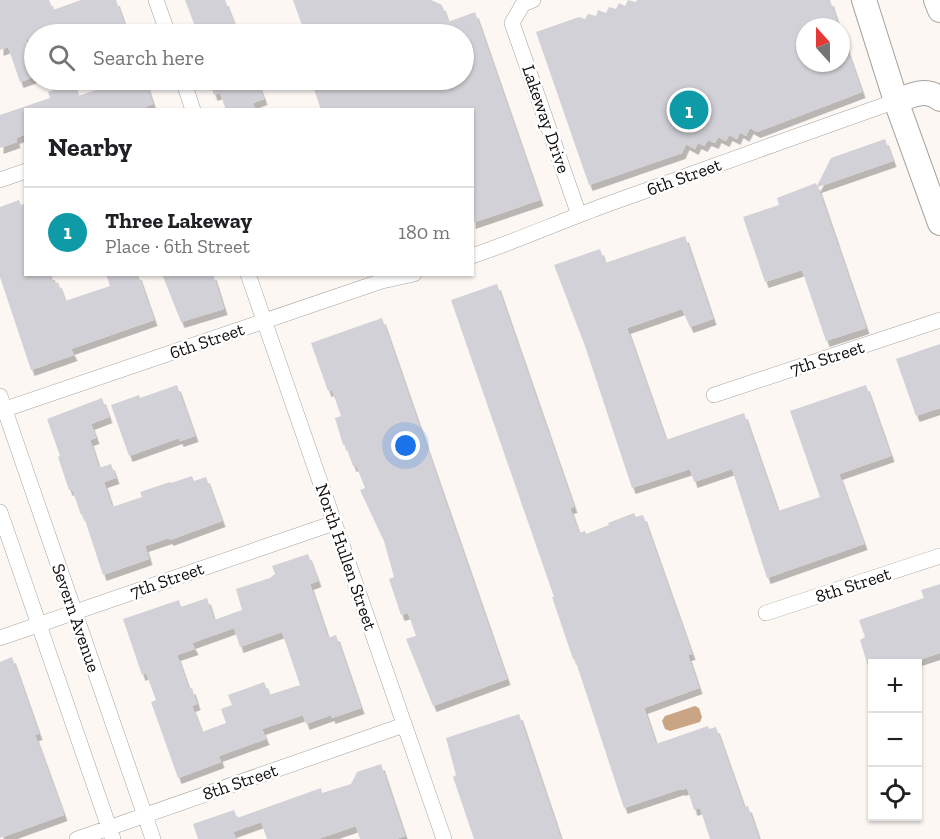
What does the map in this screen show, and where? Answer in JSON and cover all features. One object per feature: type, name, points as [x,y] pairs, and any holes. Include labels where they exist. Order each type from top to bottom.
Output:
[{"type":"highway","points":[[936,0],[940,10]]},
{"type":"highway","points":[[865,2],[896,101],[940,223]]},
{"type":"highway","points":[[896,101],[923,92],[930,92],[940,99]]},
{"type":"street","points":[[156,0],[164,24]]},
{"type":"street","name":"Lakeway Drive","points":[[533,0],[523,4],[512,23],[579,215]]},
{"type":"street","points":[[186,90],[192,108]]},
{"type":"street","name":"6th Street","points":[[474,255],[896,101]]},
{"type":"street","points":[[0,180],[24,172]]},
{"type":"street","name":"North Hullen Street","points":[[249,276],[444,839]]},
{"type":"street","name":"6th Street","points":[[2,405],[382,281],[405,276]]},
{"type":"street","name":"7th Street","points":[[714,395],[940,320]]},
{"type":"street","name":"Severn Avenue","points":[[2,405],[153,839]]},
{"type":"street","name":"Severn Avenue","points":[[0,512],[111,833]]},
{"type":"street","name":"7th Street","points":[[0,638],[334,523]]},
{"type":"street","name":"8th Street","points":[[766,613],[940,556]]},
{"type":"street","name":"8th Street","points":[[77,839],[111,833],[145,816],[404,724]]},
{"type":"shaded area","points":[[695,706],[699,708],[702,717],[700,722],[670,731],[665,729],[662,721],[665,716]]},
{"type":"building","points":[[0,0],[49,0],[53,10],[81,0],[116,0],[124,24],[24,24],[24,81],[20,82],[8,47],[0,50]]},
{"type":"building","points":[[185,0],[225,0],[234,24],[194,24]]},
{"type":"building","points":[[293,0],[431,0],[442,5],[448,22],[475,12],[540,200],[474,222],[474,108],[320,108],[314,90],[474,90],[474,24],[301,24]]},
{"type":"building","points":[[628,0],[636,2],[637,0],[830,0],[836,18],[796,18],[796,72],[850,72],[850,58],[862,92],[757,132],[750,128],[746,136],[740,132],[737,139],[729,135],[726,141],[718,137],[715,143],[708,140],[704,146],[698,143],[695,149],[686,144],[682,153],[589,185],[536,32],[579,17],[585,19],[588,14],[596,16],[598,10],[606,13],[609,7],[616,9],[619,3],[625,6]]},
{"type":"building","points":[[54,90],[76,90],[78,96],[96,90],[148,90],[153,104],[143,108],[24,108],[24,135],[16,138],[17,142],[0,148],[0,115],[50,98],[48,92]]},
{"type":"building","points":[[212,90],[261,90],[264,99],[253,103],[254,108],[225,108],[220,93],[214,95]]},
{"type":"building","points":[[885,139],[893,161],[818,187],[866,328],[826,341],[802,270],[765,282],[743,217],[779,205],[777,198],[816,183],[817,186],[831,158]]},
{"type":"building","points":[[19,200],[21,205],[24,204],[24,276],[52,276],[54,284],[58,282],[65,301],[110,286],[107,276],[139,276],[154,320],[71,349],[74,355],[31,370],[0,277],[0,207]]},
{"type":"building","points":[[685,236],[713,319],[690,327],[682,309],[627,328],[666,440],[744,413],[778,511],[820,497],[790,411],[866,385],[891,456],[839,474],[864,544],[767,578],[732,469],[694,482],[690,469],[632,488],[585,346],[554,265],[600,249],[605,263]]},
{"type":"building","points":[[163,276],[214,276],[224,309],[181,322]]},
{"type":"building","points":[[497,284],[574,507],[570,508],[579,533],[585,531],[586,534],[634,513],[636,517],[643,515],[692,654],[688,655],[699,688],[644,708],[656,744],[708,726],[709,729],[716,727],[744,807],[748,806],[759,839],[710,839],[700,808],[694,810],[687,788],[624,808],[451,300]]},
{"type":"building","points":[[382,318],[507,679],[433,706],[406,639],[416,636],[408,613],[401,615],[389,579],[394,577],[384,541],[360,490],[365,488],[356,465],[353,466],[345,444],[343,445],[335,418],[341,416],[332,390],[328,391],[311,343]]},
{"type":"building","points":[[940,344],[940,408],[916,416],[896,359]]},
{"type":"building","points":[[177,385],[195,436],[180,441],[179,438],[129,456],[111,405]]},
{"type":"building","points":[[102,398],[109,417],[91,424],[96,438],[90,440],[99,468],[111,464],[116,478],[104,482],[112,507],[142,497],[140,492],[170,482],[192,476],[194,481],[206,477],[222,521],[170,540],[169,538],[145,546],[149,559],[103,575],[83,514],[81,515],[72,489],[69,490],[47,419]]},
{"type":"building","points":[[308,554],[318,581],[310,584],[328,638],[336,635],[361,708],[306,724],[303,715],[262,729],[266,739],[219,756],[221,762],[178,778],[151,702],[156,700],[146,673],[142,675],[123,619],[179,600],[181,607],[207,598],[214,620],[242,610],[236,589],[270,578],[275,574],[272,566]],"holes":[[[234,628],[240,647],[282,632],[300,685],[269,695],[264,682],[228,695],[232,705],[221,709],[226,723],[202,732],[192,706],[197,704],[192,688],[189,689],[177,655],[195,649],[192,643]]]},
{"type":"building","points":[[940,584],[940,653],[921,659],[868,659],[868,666],[860,640],[865,637],[859,620],[924,598],[921,590]]},
{"type":"building","points":[[12,657],[39,734],[35,735],[64,815],[0,838],[0,662]]},
{"type":"building","points":[[519,714],[561,839],[474,839],[453,777],[456,775],[446,738]]},
{"type":"building","points":[[381,764],[405,836],[396,839],[360,839],[356,826],[318,839],[267,839],[261,822],[233,832],[236,839],[198,839],[193,824],[234,810],[237,818],[321,788],[322,793],[351,784],[357,772]]},
{"type":"place","name":"Three Lakeway","points":[[689,110]]}]
